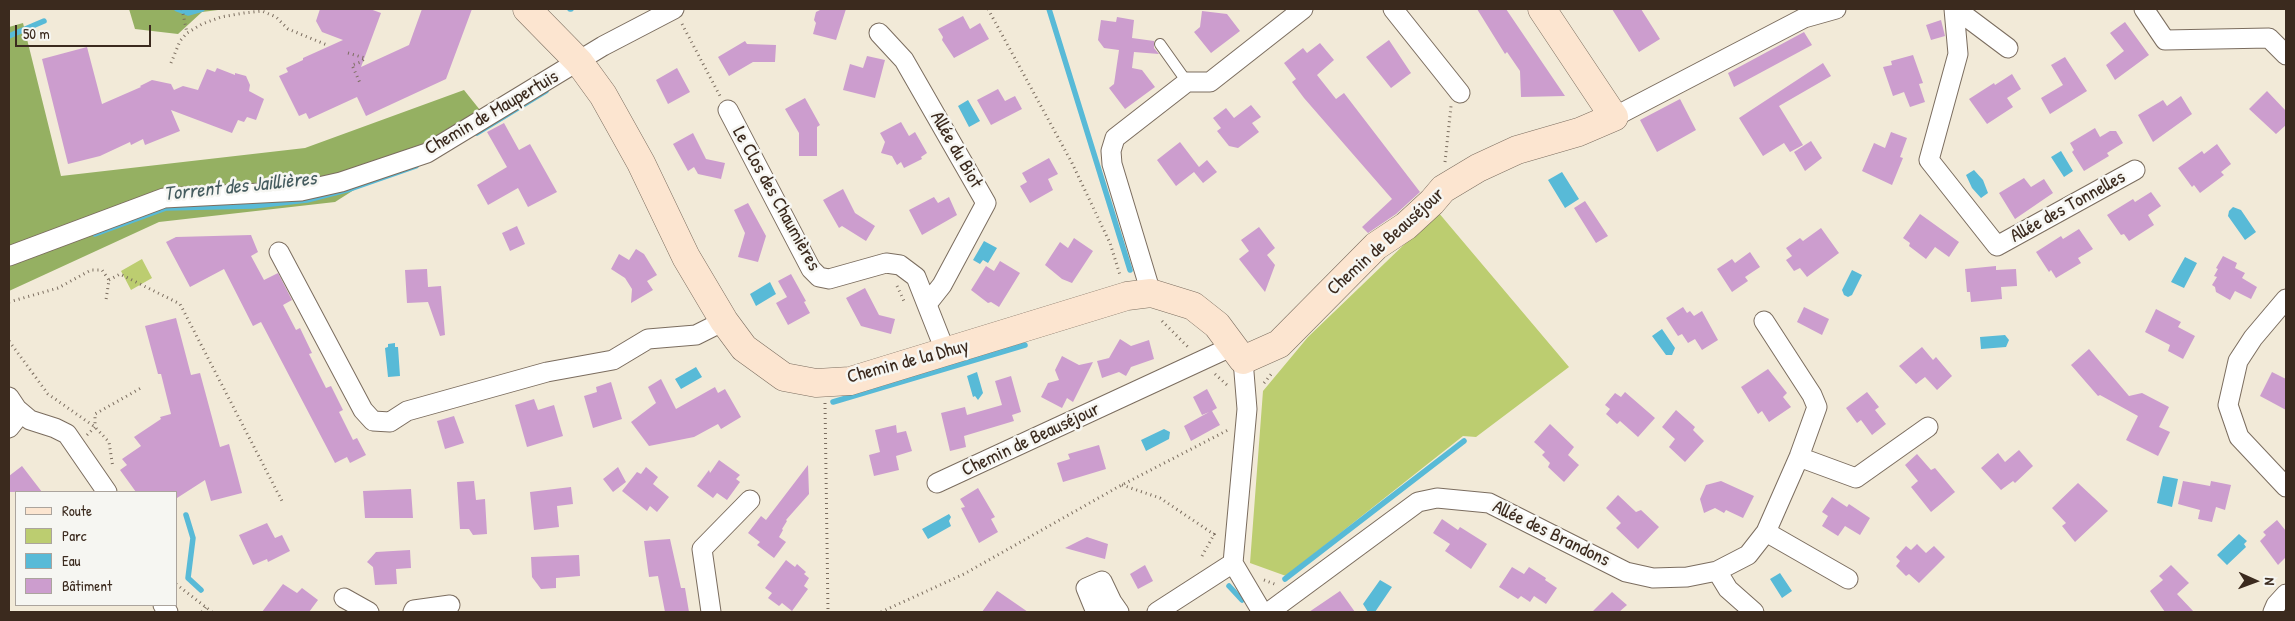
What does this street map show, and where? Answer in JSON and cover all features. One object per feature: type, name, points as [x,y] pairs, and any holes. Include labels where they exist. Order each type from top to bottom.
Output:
[{"type":"street","name":"Chemin de la Dhuy","points":[[528,9],[579,62],[603,95],[632,146],[686,256],[724,321],[744,348],[784,377],[816,383],[850,381],[1127,296],[1152,293],[1193,306],[1218,325],[1238,353]]},
{"type":"street","points":[[1152,293],[1112,164],[1111,151],[1115,138],[1187,82],[1210,82],[1303,9]]},
{"type":"street","points":[[1393,9],[1460,93]]},
{"type":"street","points":[[1542,9],[1614,117]]},
{"type":"street","name":"Chemin de Beauséjour","points":[[938,483],[1238,353],[1279,344],[1376,246],[1409,223],[1443,189],[1478,168],[1518,150],[1580,132],[1614,117],[1804,18],[1836,9]]},
{"type":"street","points":[[1955,9],[2008,48]]},
{"type":"street","name":"Allée des Tonnelles","points":[[1955,9],[1958,54],[1929,160],[1997,246],[2135,170]]},
{"type":"street","points":[[2144,9],[2165,40],[2269,38],[2286,55]]},
{"type":"street","name":"Chemin de Maupertuis","points":[[9,256],[164,198],[301,190],[341,182],[427,153],[603,46],[678,17]]},
{"type":"street","name":"Allée du Biot","points":[[879,33],[904,60],[986,203],[942,285],[927,304]]},
{"type":"street","name":"Le Clos des Chaumières","points":[[728,110],[811,269],[819,277],[829,279],[886,263],[900,265],[916,277],[927,304]]},
{"type":"street","points":[[279,252],[362,410],[373,421],[390,422],[407,411],[547,372],[613,360],[648,339],[696,335],[724,321]]},
{"type":"street","points":[[2286,299],[2253,338],[2238,361],[2228,405],[2239,437],[2286,487]]},
{"type":"street","points":[[927,304],[946,353]]},
{"type":"street","name":"Allée des Brandons","points":[[1269,612],[1418,502],[1437,498],[1489,503],[1626,572],[1653,578],[1687,577],[1716,571],[1748,555],[1766,532],[1799,457],[1817,407],[1812,395],[1764,321]]},
{"type":"street","points":[[1238,353],[1247,409],[1232,563],[1262,612]]},
{"type":"street","points":[[9,397],[21,413],[30,420],[55,428],[66,434],[105,491]]},
{"type":"street","points":[[9,428],[21,413]]},
{"type":"street","points":[[1799,457],[1856,478],[1928,427]]},
{"type":"street","points":[[711,612],[702,548],[750,500]]},
{"type":"street","points":[[1766,532],[1848,579]]},
{"type":"street","points":[[1157,612],[1232,563]]},
{"type":"street","points":[[1716,571],[1728,589],[1754,612]]},
{"type":"street","points":[[2273,612],[2276,604],[2286,594]]},
{"type":"street","points":[[344,598],[369,612]]},
{"type":"street","points":[[413,612],[414,610],[450,604]]},
{"type":"lane","points":[[1160,44],[1187,82]]},
{"type":"path","points":[[182,9],[187,33]]},
{"type":"path","points":[[988,9],[1072,163],[1110,243],[1121,278]]},
{"type":"path","points":[[171,63],[180,41],[187,33],[202,24],[221,17],[262,11],[276,17],[288,29],[327,45]]},
{"type":"path","points":[[678,17],[728,110]]},
{"type":"path","points":[[348,53],[364,58],[361,62],[352,65],[360,83]]},
{"type":"path","points":[[1443,189],[1449,108],[1460,93]]},
{"type":"path","points":[[9,302],[58,288],[90,270],[102,270],[109,280],[106,300]]},
{"type":"path","points":[[109,280],[120,274],[180,304],[282,501]]},
{"type":"path","points":[[1160,319],[1190,350]]},
{"type":"path","points":[[84,438],[95,427],[95,414],[141,388]]},
{"type":"path","points":[[816,402],[826,404],[828,612]]},
{"type":"path","points":[[881,612],[964,574],[1121,485],[1230,429]]},
{"type":"path","points":[[1121,485],[1160,498],[1215,535]]},
{"type":"path","points":[[178,586],[212,612]]},
{"type":"path","points":[[202,612],[206,607]]},
{"type":"green space","points":[[129,9],[226,9],[202,12],[178,34],[135,29]]},
{"type":"green space","points":[[23,23],[61,176],[305,148],[464,90],[480,110],[335,202],[159,222],[9,291],[9,27]]},
{"type":"green space","points":[[1438,212],[1569,367],[1476,437],[1463,436],[1286,576],[1250,563],[1263,391],[1308,337]]},
{"type":"green space","points":[[142,259],[152,278],[131,290],[121,271]]},
{"type":"water","points":[[968,100],[980,121],[969,127],[958,106]]},
{"type":"water","points":[[2061,151],[2073,171],[2064,177],[2051,157]]},
{"type":"water","points":[[1974,170],[1983,180],[1988,193],[1981,198],[1972,188],[1966,175]]},
{"type":"water","points":[[1562,172],[1579,199],[1565,208],[1548,180]]},
{"type":"water","points":[[2233,207],[2241,210],[2256,232],[2245,240],[2228,216],[2229,211]]},
{"type":"water","points":[[984,241],[997,248],[988,263],[983,260],[980,264],[973,260]]},
{"type":"water","points":[[2185,257],[2197,263],[2184,288],[2171,282]]},
{"type":"water","points":[[1852,270],[1862,275],[1852,295],[1848,297],[1844,295],[1842,290]]},
{"type":"water","points":[[770,282],[776,294],[756,306],[750,294]]},
{"type":"water","points":[[1662,329],[1675,348],[1672,355],[1666,355],[1652,336]]},
{"type":"water","points":[[2005,335],[2009,340],[2006,347],[1981,349],[1980,337]]},
{"type":"water","points":[[395,343],[395,347],[398,347],[400,376],[388,377],[385,348],[388,347],[388,344]]},
{"type":"water","points":[[696,367],[702,377],[681,389],[675,379]]},
{"type":"water","points":[[977,372],[983,393],[978,400],[975,396],[973,397],[967,376]]},
{"type":"water","points":[[1164,429],[1170,432],[1169,439],[1146,451],[1141,440]]},
{"type":"water","points":[[2163,476],[2178,479],[2172,507],[2157,503]]},
{"type":"water","points":[[949,514],[951,526],[928,539],[922,529]]},
{"type":"water","points":[[2239,534],[2247,541],[2244,544],[2246,547],[2227,565],[2217,555]]},
{"type":"water","points":[[1780,573],[1792,591],[1782,598],[1770,579]]},
{"type":"water","points":[[1380,580],[1392,587],[1375,612],[1368,612],[1363,604]]},
{"type":"building","points":[[320,9],[370,9],[381,13],[361,67],[409,45],[422,9],[472,9],[446,79],[366,116],[357,97],[309,119],[306,113],[299,116],[279,76],[288,72],[286,68],[303,60],[303,58],[343,40],[322,32],[316,21]]},
{"type":"building","points":[[822,9],[846,9],[836,40],[813,34],[816,12]]},
{"type":"building","points":[[1477,9],[1506,9],[1565,96],[1521,97],[1520,71],[1507,52],[1505,54]]},
{"type":"building","points":[[1612,9],[1641,9],[1660,39],[1639,52]]},
{"type":"building","points":[[1202,11],[1227,14],[1240,31],[1211,53],[1194,32],[1200,27]]},
{"type":"building","points":[[963,16],[970,29],[980,23],[989,39],[954,58],[942,40],[943,37],[938,29]]},
{"type":"building","points":[[1117,17],[1134,20],[1132,38],[1154,41],[1154,48],[1159,54],[1134,52],[1132,68],[1142,70],[1155,87],[1125,109],[1109,88],[1114,84],[1119,50],[1104,48],[1098,40],[1101,20],[1116,22]]},
{"type":"building","points":[[1941,20],[1945,36],[1931,40],[1926,25]]},
{"type":"building","points":[[2125,22],[2149,55],[2115,80],[2106,65],[2124,51],[2110,33]]},
{"type":"building","points":[[1804,32],[1812,45],[1734,87],[1728,73]]},
{"type":"building","points":[[1389,40],[1411,73],[1391,88],[1366,57]]},
{"type":"building","points":[[745,41],[747,44],[776,45],[775,62],[753,62],[729,76],[718,57]]},
{"type":"building","points":[[1320,43],[1334,60],[1317,75],[1336,99],[1344,93],[1420,192],[1396,214],[1368,233],[1362,227],[1392,199],[1304,98],[1292,82],[1296,79],[1284,63],[1303,48],[1307,53]]},
{"type":"building","points":[[87,47],[102,104],[141,87],[152,80],[171,84],[174,90],[183,86],[198,90],[207,69],[215,72],[217,68],[235,75],[235,73],[246,76],[250,85],[249,91],[264,99],[256,120],[247,117],[244,122],[238,120],[232,133],[171,110],[180,131],[145,145],[143,139],[131,145],[130,142],[100,156],[68,164],[42,59]]},
{"type":"building","points":[[1913,55],[1923,83],[1919,84],[1925,102],[1910,107],[1904,92],[1893,96],[1883,67],[1892,65],[1891,61]]},
{"type":"building","points":[[867,56],[885,60],[875,98],[843,90],[850,64],[863,68]]},
{"type":"building","points":[[2065,57],[2087,91],[2050,114],[2041,98],[2063,85],[2051,65]]},
{"type":"building","points":[[1823,63],[1831,76],[1779,106],[1803,145],[1790,152],[1784,143],[1763,156],[1739,118]]},
{"type":"building","points":[[677,68],[690,92],[668,104],[656,80]]},
{"type":"building","points":[[2012,74],[2021,89],[2007,98],[2013,107],[1987,124],[1969,99]]},
{"type":"building","points":[[998,89],[1005,101],[1015,96],[1022,109],[991,125],[977,100]]},
{"type":"building","points":[[2267,91],[2286,111],[2286,125],[2276,134],[2249,109]]},
{"type":"building","points":[[2181,96],[2192,114],[2153,142],[2138,115],[2163,100],[2167,106]]},
{"type":"building","points":[[805,98],[820,125],[817,127],[817,156],[799,156],[799,133],[785,109]]},
{"type":"building","points":[[1680,99],[1696,130],[1657,152],[1640,120]]},
{"type":"building","points":[[1251,105],[1261,117],[1252,123],[1259,132],[1238,148],[1229,146],[1217,131],[1221,128],[1213,118],[1226,108],[1234,118]]},
{"type":"building","points":[[901,122],[909,136],[915,132],[927,153],[921,157],[922,159],[904,168],[901,162],[897,165],[892,156],[881,153],[885,142],[880,133]]},
{"type":"building","points":[[504,123],[519,150],[530,144],[557,192],[528,207],[518,188],[488,205],[477,185],[507,167],[487,132]]},
{"type":"building","points":[[2095,128],[2100,137],[2110,131],[2116,131],[2123,143],[2107,153],[2109,156],[2084,171],[2072,152],[2074,150],[2070,143]]},
{"type":"building","points":[[1891,132],[1907,138],[1900,157],[1903,158],[1892,185],[1862,171],[1874,143],[1885,148]]},
{"type":"building","points":[[693,133],[706,159],[725,163],[721,179],[698,174],[694,167],[688,171],[673,144]]},
{"type":"building","points":[[1811,141],[1822,158],[1805,171],[1794,152]]},
{"type":"building","points":[[1180,142],[1199,167],[1207,160],[1217,172],[1203,183],[1194,172],[1176,186],[1157,160]]},
{"type":"building","points":[[2217,144],[2231,164],[2221,172],[2224,175],[2200,193],[2194,185],[2192,187],[2178,168],[2202,151],[2204,154]]},
{"type":"building","points":[[1049,158],[1058,174],[1048,179],[1053,190],[1030,203],[1020,186],[1027,182],[1022,173]]},
{"type":"building","points":[[2024,178],[2031,187],[2044,179],[2053,193],[2015,219],[1999,193]]},
{"type":"building","points":[[843,189],[855,213],[875,226],[866,241],[842,226],[839,228],[823,200]]},
{"type":"building","points":[[2151,192],[2161,206],[2148,215],[2154,225],[2129,241],[2124,234],[2121,235],[2107,215],[2133,199],[2135,202]]},
{"type":"building","points":[[934,197],[938,203],[949,197],[957,215],[922,235],[909,210]]},
{"type":"building","points":[[1585,201],[1608,236],[1596,243],[1574,208]]},
{"type":"building","points":[[748,203],[766,236],[758,262],[738,257],[745,233],[734,210]]},
{"type":"building","points":[[1920,214],[1959,242],[1949,257],[1935,247],[1926,259],[1909,246],[1910,243],[1903,238]]},
{"type":"building","points":[[517,226],[525,244],[510,251],[502,233]]},
{"type":"building","points":[[1259,227],[1275,248],[1267,255],[1275,265],[1265,292],[1239,259],[1249,251],[1241,240]]},
{"type":"building","points":[[1821,228],[1839,253],[1807,277],[1800,268],[1794,271],[1786,260],[1792,256],[1786,248],[1800,238],[1803,241]]},
{"type":"building","points":[[2079,229],[2093,249],[2078,258],[2081,263],[2056,278],[2051,270],[2049,272],[2036,252],[2061,236],[2063,239]]},
{"type":"building","points":[[251,235],[258,252],[251,256],[264,280],[278,273],[292,300],[283,305],[296,330],[300,328],[312,353],[309,354],[326,388],[331,386],[343,410],[339,412],[353,440],[357,438],[366,455],[350,463],[347,457],[335,463],[261,322],[253,326],[224,269],[190,287],[166,242],[176,237]]},
{"type":"building","points":[[1074,238],[1093,251],[1072,283],[1062,279],[1045,265],[1060,242],[1068,248]]},
{"type":"building","points":[[636,249],[644,254],[657,275],[647,281],[653,290],[631,303],[632,289],[625,278],[611,269],[619,254],[629,260]]},
{"type":"building","points":[[1750,252],[1760,267],[1745,277],[1748,281],[1732,292],[1717,269],[1732,259],[1735,263]]},
{"type":"building","points":[[2223,256],[2237,263],[2235,268],[2245,273],[2242,278],[2257,287],[2251,299],[2235,291],[2230,300],[2216,292],[2215,287],[2212,285],[2217,277],[2214,276],[2218,269],[2216,268]]},
{"type":"building","points":[[1000,261],[1020,273],[999,307],[991,302],[988,303],[971,290],[986,266],[994,271]]},
{"type":"building","points":[[1996,266],[1996,270],[2016,269],[2017,286],[2001,287],[2002,299],[1971,302],[1970,292],[1967,292],[1965,269]]},
{"type":"building","points":[[427,269],[428,287],[441,286],[445,335],[440,336],[428,302],[407,303],[405,270]]},
{"type":"building","points":[[791,274],[806,301],[804,302],[810,313],[788,325],[776,303],[787,297],[778,281]]},
{"type":"building","points":[[865,288],[879,315],[895,319],[891,334],[861,326],[846,298]]},
{"type":"building","points":[[1683,307],[1687,313],[1690,311],[1694,316],[1702,311],[1718,340],[1702,350],[1695,339],[1688,343],[1682,334],[1678,336],[1666,318]]},
{"type":"building","points":[[1804,307],[1829,319],[1822,335],[1797,322]]},
{"type":"building","points":[[2156,309],[2181,322],[2178,327],[2195,336],[2183,359],[2168,351],[2170,345],[2145,332]]},
{"type":"building","points":[[176,318],[191,375],[200,373],[220,447],[229,444],[242,493],[211,501],[205,480],[178,497],[178,491],[135,491],[120,470],[127,465],[122,459],[141,446],[134,437],[161,419],[160,417],[171,414],[161,374],[158,374],[145,326]]},
{"type":"building","points":[[1120,339],[1131,346],[1149,340],[1154,359],[1131,367],[1126,376],[1119,372],[1102,378],[1097,361],[1109,358]]},
{"type":"building","points":[[1922,347],[1933,360],[1936,357],[1952,376],[1937,390],[1925,377],[1916,384],[1899,366]]},
{"type":"building","points":[[2089,349],[2129,396],[2142,393],[2169,407],[2159,427],[2170,432],[2158,456],[2126,440],[2138,416],[2100,395],[2098,396],[2071,365]]},
{"type":"building","points":[[1062,356],[1079,365],[1093,362],[1073,402],[1067,398],[1062,408],[1041,397],[1048,383],[1059,380],[1055,370]]},
{"type":"building","points":[[1768,369],[1787,393],[1783,397],[1791,407],[1769,422],[1762,411],[1758,414],[1741,387]]},
{"type":"building","points":[[2272,372],[2286,379],[2286,410],[2260,396]]},
{"type":"building","points":[[1011,376],[1021,412],[1012,415],[1014,421],[964,436],[966,447],[950,451],[941,413],[965,407],[967,415],[1002,405],[995,381]]},
{"type":"building","points":[[661,379],[676,409],[715,387],[718,393],[725,389],[741,417],[721,429],[718,424],[694,437],[649,446],[631,422],[656,403],[648,387]]},
{"type":"building","points":[[611,382],[622,419],[593,428],[584,396],[597,392],[596,387]]},
{"type":"building","points":[[1207,389],[1217,408],[1212,411],[1220,425],[1191,441],[1184,426],[1209,412],[1202,415],[1193,397]]},
{"type":"building","points":[[1625,392],[1655,418],[1638,437],[1620,421],[1617,424],[1606,414],[1610,409],[1605,405],[1615,393],[1621,397]]},
{"type":"building","points":[[1867,392],[1879,407],[1875,410],[1886,424],[1872,435],[1861,420],[1857,423],[1846,408]]},
{"type":"building","points":[[534,399],[538,410],[554,405],[563,436],[527,447],[515,405]]},
{"type":"building","points":[[1676,410],[1695,427],[1693,430],[1704,441],[1685,462],[1669,447],[1675,439],[1662,427]]},
{"type":"building","points":[[454,416],[464,443],[445,449],[437,421]]},
{"type":"building","points":[[1550,424],[1574,447],[1568,455],[1579,465],[1564,482],[1548,467],[1550,463],[1542,455],[1545,452],[1534,442]]},
{"type":"building","points":[[896,425],[897,433],[906,431],[912,451],[896,456],[899,470],[874,476],[869,455],[880,452],[875,430]]},
{"type":"building","points":[[1099,445],[1106,469],[1063,482],[1057,463],[1070,459],[1068,454]]},
{"type":"building","points":[[2019,450],[2033,466],[2015,483],[2013,481],[2001,490],[1981,468],[1998,453],[2005,462]]},
{"type":"building","points":[[1917,454],[1931,470],[1935,468],[1955,492],[1931,512],[1911,487],[1918,481],[1905,465]]},
{"type":"building","points":[[719,460],[740,475],[736,479],[740,482],[727,500],[717,493],[713,498],[697,486],[709,470],[710,473]]},
{"type":"building","points":[[808,465],[809,494],[786,520],[779,537],[786,542],[774,558],[757,545],[760,542],[748,533],[761,516],[766,520]]},
{"type":"building","points":[[22,466],[41,491],[9,492],[9,476]]},
{"type":"building","points":[[618,467],[626,482],[613,492],[603,479]]},
{"type":"building","points":[[646,467],[658,477],[653,484],[669,497],[657,512],[650,506],[647,511],[622,491],[637,472],[641,474]]},
{"type":"building","points":[[474,481],[476,500],[485,499],[487,534],[473,535],[469,529],[460,529],[457,482]]},
{"type":"building","points":[[1721,481],[1754,496],[1743,518],[1726,510],[1724,513],[1715,508],[1704,513],[1700,499],[1706,485]]},
{"type":"building","points":[[2183,481],[2210,486],[2211,481],[2231,485],[2225,510],[2216,507],[2212,522],[2198,519],[2200,510],[2178,504]]},
{"type":"building","points":[[2078,483],[2108,511],[2075,542],[2062,526],[2066,523],[2052,508]]},
{"type":"building","points":[[571,487],[573,504],[557,506],[559,527],[534,530],[530,492]]},
{"type":"building","points":[[978,488],[995,517],[991,519],[998,532],[979,543],[961,508],[965,507],[960,499]]},
{"type":"building","points":[[411,489],[413,518],[365,518],[363,491]]},
{"type":"building","points":[[1618,495],[1636,512],[1641,510],[1659,527],[1638,549],[1616,528],[1621,523],[1606,508]]},
{"type":"building","points":[[1832,497],[1847,507],[1849,504],[1870,518],[1860,535],[1845,526],[1838,536],[1822,526],[1828,516],[1822,512]]},
{"type":"building","points":[[1442,519],[1458,530],[1460,527],[1487,544],[1471,569],[1445,551],[1450,544],[1433,533]]},
{"type":"building","points":[[2277,520],[2286,531],[2286,557],[2278,565],[2260,541],[2266,535],[2263,532]]},
{"type":"building","points":[[267,523],[275,538],[282,535],[290,551],[268,562],[267,559],[253,565],[239,535]]},
{"type":"building","points":[[1087,537],[1108,544],[1105,559],[1065,548]]},
{"type":"building","points":[[670,539],[681,588],[685,588],[689,612],[665,612],[658,576],[649,577],[644,541]]},
{"type":"building","points":[[1917,544],[1926,553],[1934,546],[1945,557],[1919,583],[1909,574],[1906,576],[1896,566],[1900,561],[1896,557],[1906,546],[1911,550]]},
{"type":"building","points":[[410,550],[411,568],[396,569],[397,584],[375,585],[373,567],[367,562],[376,552]]},
{"type":"building","points":[[579,555],[580,576],[556,578],[556,588],[541,589],[532,577],[531,557]]},
{"type":"building","points":[[786,560],[795,567],[797,564],[806,572],[804,574],[809,578],[804,586],[808,589],[792,611],[782,603],[779,606],[768,598],[772,593],[765,588]]},
{"type":"building","points":[[1145,565],[1153,581],[1138,589],[1130,574]]},
{"type":"building","points":[[2171,565],[2189,583],[2177,594],[2194,612],[2165,612],[2150,591],[2163,580],[2159,576]]},
{"type":"building","points":[[1512,567],[1524,574],[1529,567],[1557,588],[1546,604],[1534,596],[1530,602],[1521,596],[1518,599],[1499,587]]},
{"type":"building","points":[[283,584],[297,593],[302,588],[318,600],[309,612],[262,612]]},
{"type":"building","points":[[997,591],[999,592],[1028,612],[982,612]]},
{"type":"building","points":[[1340,591],[1355,612],[1309,612]]},
{"type":"building","points":[[1612,592],[1627,605],[1619,612],[1592,612]]},
{"type":"waterway","points":[[177,9],[188,13],[202,9]]},
{"type":"waterway","points":[[1049,9],[1130,270]]},
{"type":"waterway","points":[[9,36],[44,21]]},
{"type":"waterway","name":"Torrent des Jaillières","points":[[477,133],[546,91]]},
{"type":"waterway","name":"Torrent des Jaillières","points":[[95,234],[166,208],[253,206],[307,200],[350,189],[416,166]]},
{"type":"waterway","points":[[833,402],[1025,345]]},
{"type":"waterway","points":[[1285,579],[1464,441]]},
{"type":"waterway","points":[[186,515],[193,538],[188,578],[201,590]]},
{"type":"waterway","points":[[1229,586],[1242,600]]}]
